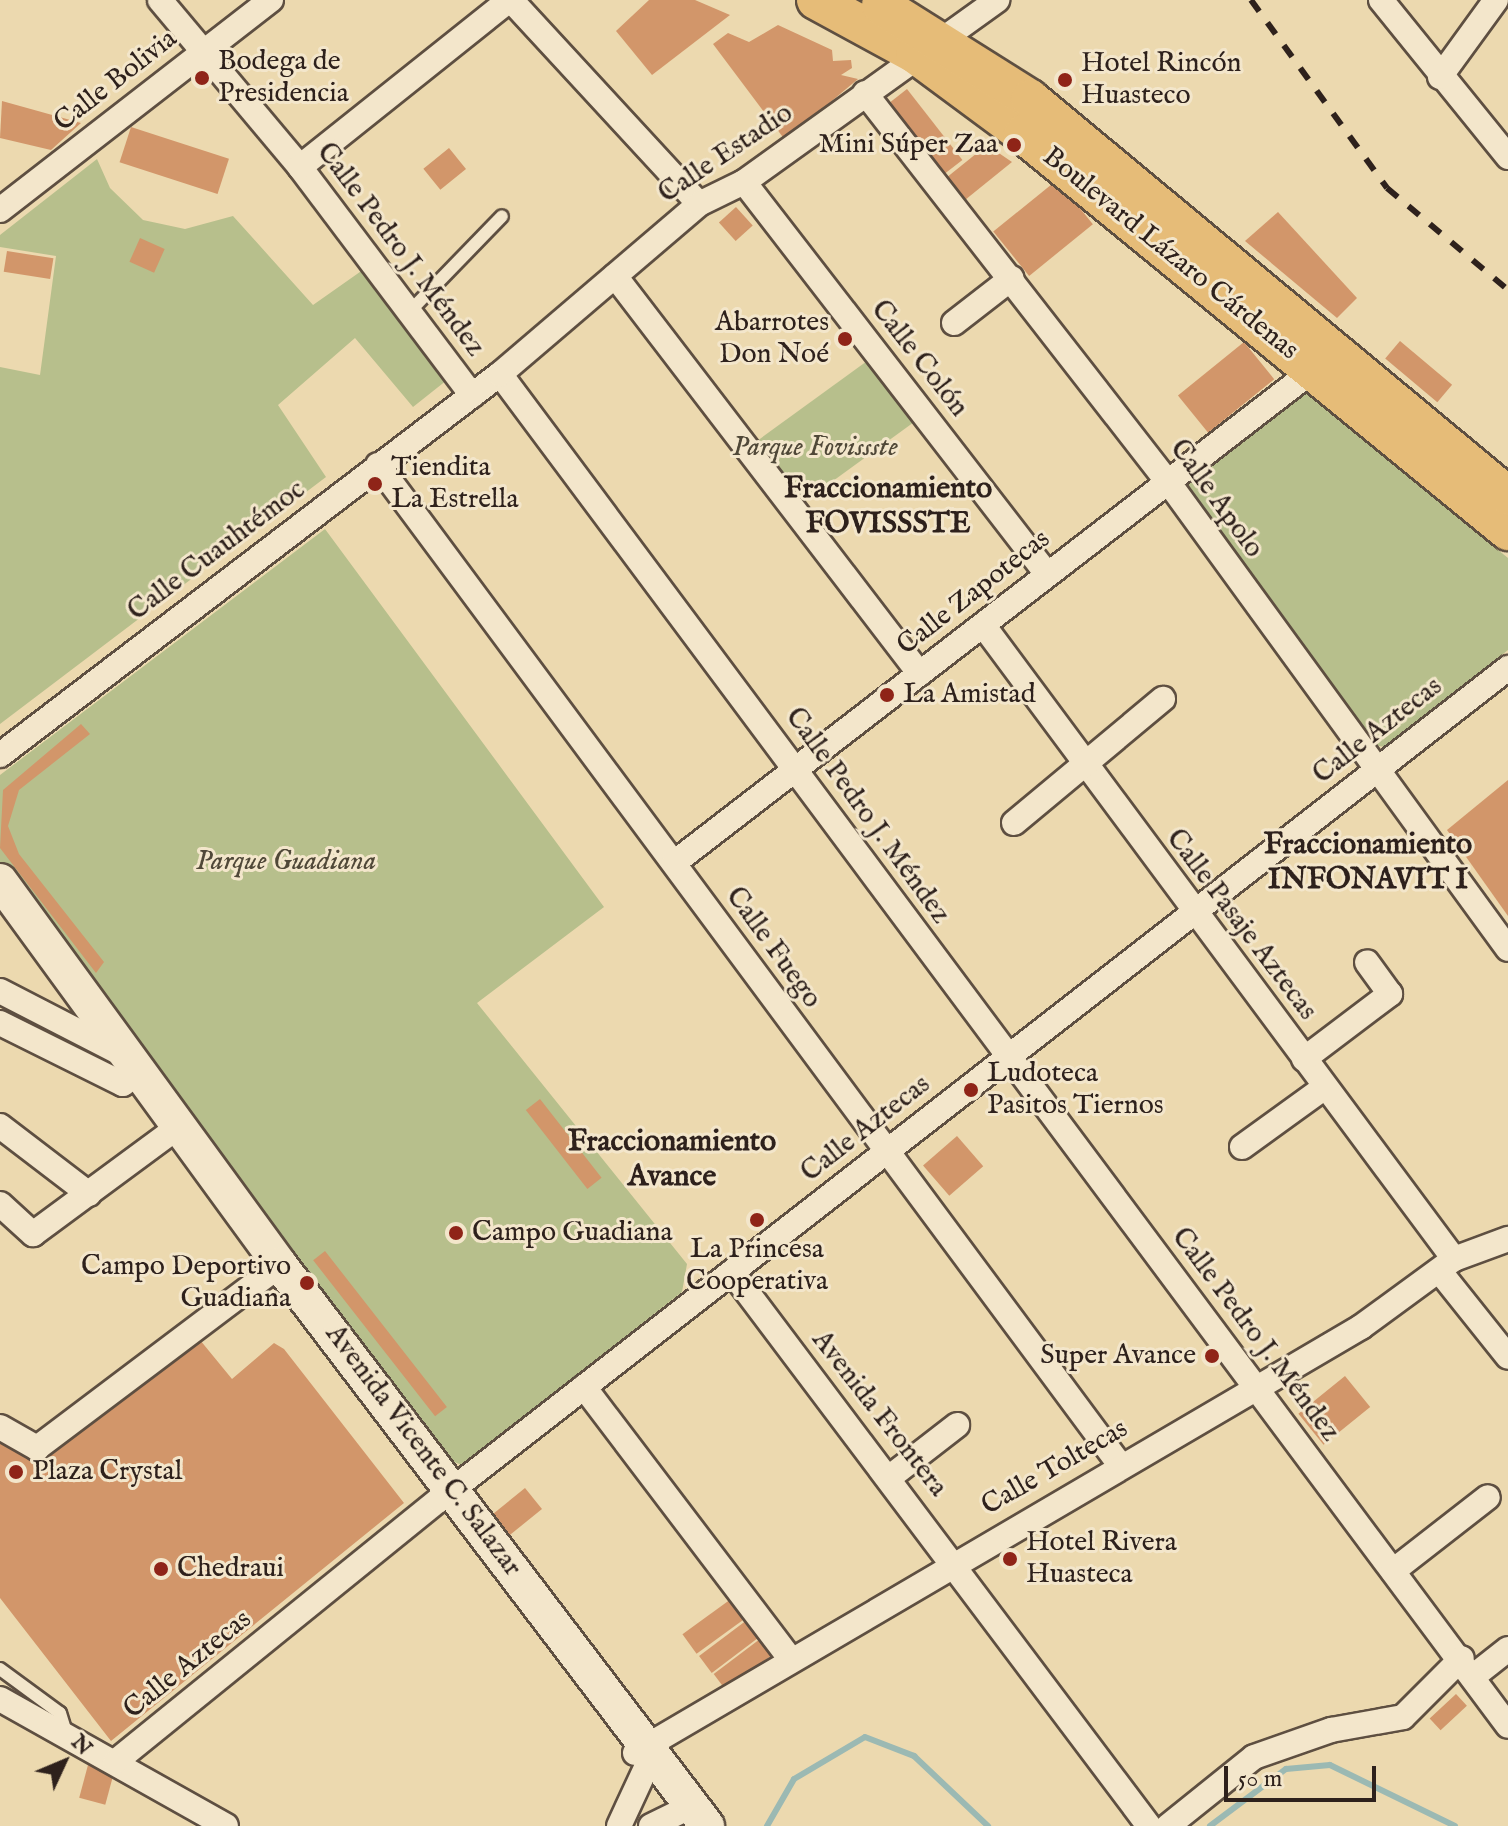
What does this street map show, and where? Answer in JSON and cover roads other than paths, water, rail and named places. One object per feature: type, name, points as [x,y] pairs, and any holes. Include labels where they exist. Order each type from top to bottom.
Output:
[{"type":"main road","name":"Boulevard Lázaro Cárdenas","points":[[816,0],[931,48],[1030,99],[1508,496]]},
{"type":"main road","name":"Boulevard Lázaro Cárdenas","points":[[870,0],[931,48],[1312,371],[1508,531]]},
{"type":"main road","name":"Avenida Vicente C. Salazar","points":[[0,881],[171,1133],[446,1494],[642,1757],[683,1819]]},
{"type":"main road","name":"Avenida Vicente C. Salazar","points":[[0,915],[88,1037],[129,1071]]},
{"type":"street","name":"Calle Pedro J. Méndez","points":[[160,0],[300,167],[412,309],[472,395],[500,374],[1007,1058],[1468,1667],[1508,1726]]},
{"type":"street","name":"Calle Bolivia","points":[[0,210],[271,0]]},
{"type":"street","points":[[300,167],[510,0],[699,204]]},
{"type":"street","name":"Calle Estadio","points":[[500,374],[699,204],[744,182],[997,0]]},
{"type":"street","points":[[1381,0],[1440,77],[1508,157]]},
{"type":"street","points":[[1440,77],[1496,0]]},
{"type":"street","name":"Calle Apolo","points":[[865,93],[1169,483],[1375,771],[1508,949]]},
{"type":"street","name":"Calle Colón","points":[[744,182],[1047,574]]},
{"type":"street","points":[[615,276],[920,674]]},
{"type":"street","points":[[954,323],[1012,278]]},
{"type":"street","name":"Calle Zapotecas","points":[[674,863],[1312,371]]},
{"type":"street","name":"Calle Cuauhtémoc","points":[[0,755],[472,395]]},
{"type":"street","name":"Calle Fuego","points":[[378,465],[885,1153],[1120,1465]]},
{"type":"street","name":"Calle Pasaje Aztecas","points":[[983,625],[1081,765],[1325,1087],[1508,1357]]},
{"type":"street","name":"Calle Aztecas","points":[[115,1762],[446,1494],[1508,668]]},
{"type":"street","points":[[1014,823],[1163,699]]},
{"type":"street","points":[[1304,1059],[1390,994],[1367,962]]},
{"type":"street","points":[[0,991],[88,1037]]},
{"type":"street","points":[[0,1023],[129,1071]]},
{"type":"street","points":[[1242,1147],[1325,1087]]},
{"type":"street","points":[[0,1126],[89,1194]]},
{"type":"street","points":[[0,1204],[33,1234],[171,1133]]},
{"type":"street","name":"Calle Toltecas","points":[[642,1757],[791,1660],[1256,1383],[1361,1327],[1448,1266],[1508,1239]]},
{"type":"street","points":[[0,1427],[37,1448],[273,1270]]},
{"type":"street","name":"Avenida Frontera","points":[[732,1272],[955,1562],[1149,1826]]},
{"type":"street","points":[[584,1387],[791,1660]]},
{"type":"street","points":[[890,1477],[957,1425]]},
{"type":"street","points":[[1393,1571],[1488,1497]]},
{"type":"street","points":[[1168,1826],[1254,1757],[1331,1730],[1403,1717],[1468,1667],[1508,1649]]},
{"type":"street","points":[[0,1699],[66,1733],[226,1826]]},
{"type":"street","points":[[619,1826],[642,1757]]},
{"type":"lane","points":[[412,309],[502,216]]},
{"type":"lane","points":[[0,1669],[60,1713],[66,1733]]},
{"type":"waterway","points":[[767,1826],[794,1779],[865,1737],[914,1756],[988,1826]]},
{"type":"waterway","points":[[1210,1826],[1286,1769],[1330,1765],[1455,1826]]},
{"type":"railway","points":[[1251,0],[1387,188],[1508,290]]},
{"type":"place","name":"Bodega de Presidencia","points":[[202,78]]},
{"type":"place","name":"Hotel Rincón Huasteco","points":[[1065,80]]},
{"type":"place","name":"Mini Súper Zaa","points":[[1014,145]]},
{"type":"place","name":"Abarrotes Don Noé","points":[[845,339]]},
{"type":"place","name":"Tiendita La Estrella","points":[[375,484]]},
{"type":"place","name":"La Amistad","points":[[887,695]]},
{"type":"place","name":"Ludoteca Pasitos Tiernos","points":[[971,1090]]},
{"type":"place","name":"La Princesa Cooperativa","points":[[757,1220]]},
{"type":"place","name":"Campo Guadiana","points":[[456,1233]]},
{"type":"place","name":"Campo Deportivo Guadiana","points":[[307,1283]]},
{"type":"place","name":"Super Avance","points":[[1212,1356]]},
{"type":"place","name":"Plaza Crystal","points":[[16,1472]]},
{"type":"place","name":"Hotel Rivera Huasteca","points":[[1010,1559]]},
{"type":"place","name":"Chedraui","points":[[161,1569]]},
{"type":"district","name":"Fraccionamiento FOVISSSTE","points":[[888,506]]},
{"type":"district","name":"Fraccionamiento INFONAVIT I","points":[[1368,862]]},
{"type":"district","name":"Fraccionamiento Avance","points":[[672,1159]]},
{"type":"park label","name":"Parque Fovissste","points":[[815,448]]},
{"type":"park label","name":"Parque Guadiana","points":[[286,862]]}]
